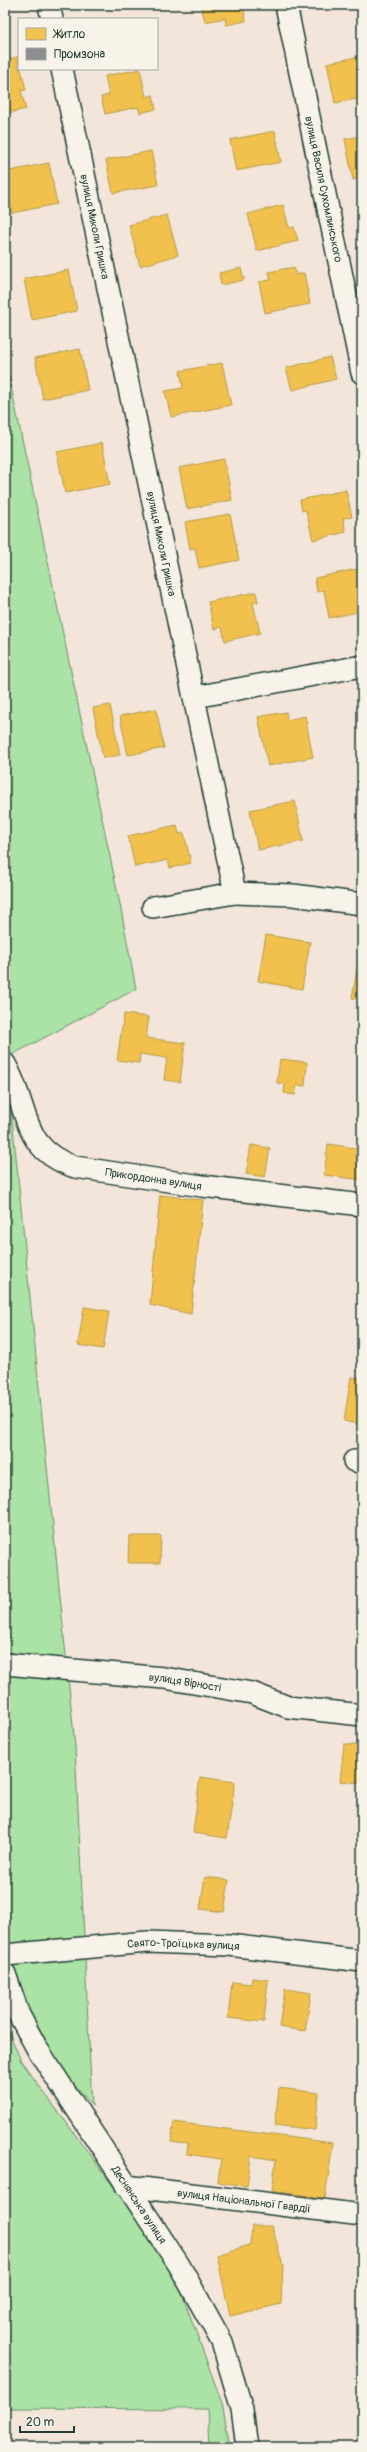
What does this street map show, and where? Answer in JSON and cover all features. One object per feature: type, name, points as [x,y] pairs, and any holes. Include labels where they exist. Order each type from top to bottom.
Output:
[{"type":"street","points":[[49,5],[52,18]]},
{"type":"street","name":"вулиця Василя Сухомлинського","points":[[286,5],[362,373]]},
{"type":"street","name":"вулиця Миколи Гришка","points":[[62,70],[236,893]]},
{"type":"street","points":[[195,697],[362,666]]},
{"type":"street","points":[[153,907],[236,893],[293,895],[362,904]]},
{"type":"street","name":"Прикордонна вулиця","points":[[5,1064],[14,1080],[31,1133],[41,1147],[57,1161],[75,1167],[202,1186],[362,1205]]},
{"type":"street","name":"вулиця Вірності","points":[[5,1664],[164,1678],[252,1693],[288,1706],[362,1715]]},
{"type":"street","name":"Свято-Троїцька вулиця","points":[[5,1955],[147,1942],[229,1945],[362,1961]]},
{"type":"street","name":"Деснянська вулиця","points":[[5,1974],[19,2015],[38,2050],[179,2265],[222,2342],[242,2409],[247,2447]]},
{"type":"street","name":"вулиця Національної Гвардії","points":[[126,2186],[362,2215]]},
{"type":"shaded area","points":[[161,2443],[161,2447],[5,2447],[5,2444]]},
{"type":"green space","points":[[5,358],[120,904],[136,989],[6,1058],[75,1746],[92,2106],[50,2051],[27,2014],[18,1994],[5,1948]]},
{"type":"green space","points":[[5,2023],[21,2061],[152,2239],[177,2280],[222,2403],[230,2447],[209,2447],[207,2409],[5,2408]]},
{"type":"building: Житло","points":[[201,5],[243,5],[246,21],[226,25],[225,18],[205,22]]},
{"type":"building: Житло","points":[[314,5],[327,5],[314,8]]},
{"type":"building: Житло","points":[[362,56],[362,98],[335,103],[327,63]]},
{"type":"building: Житло","points":[[18,57],[18,70],[21,70],[26,90],[21,91],[26,109],[5,114],[5,60]]},
{"type":"building: Житло","points":[[140,70],[146,97],[153,95],[156,109],[140,113],[138,107],[105,114],[101,97],[109,95],[105,76]]},
{"type":"building: Житло","points":[[275,131],[281,162],[236,171],[230,140]]},
{"type":"building: Житло","points":[[362,136],[362,178],[353,180],[345,139]]},
{"type":"building: Житло","points":[[151,151],[158,185],[113,193],[106,160]]},
{"type":"building: Житло","points":[[49,163],[57,204],[12,213],[5,172]]},
{"type":"building: Житло","points":[[283,205],[289,228],[294,227],[298,241],[257,251],[248,214]]},
{"type":"building: Житло","points":[[167,215],[178,255],[140,266],[129,225]]},
{"type":"building: Житло","points":[[359,245],[362,245],[362,259]]},
{"type":"building: Житло","points":[[294,267],[296,275],[304,273],[310,304],[265,313],[259,282],[271,280],[269,272]]},
{"type":"building: Житло","points":[[241,268],[244,280],[221,285],[219,273]]},
{"type":"building: Житло","points":[[69,270],[77,311],[32,320],[24,279]]},
{"type":"building: Житло","points":[[80,349],[88,390],[43,399],[35,358]]},
{"type":"building: Житло","points":[[330,357],[336,379],[292,390],[286,368]]},
{"type":"building: Житло","points":[[222,363],[231,405],[171,417],[165,391],[183,388],[180,371]]},
{"type":"building: Житло","points":[[102,443],[110,484],[65,493],[57,452]]},
{"type":"building: Житло","points":[[224,459],[232,500],[187,509],[179,468]]},
{"type":"building: Житло","points":[[346,490],[352,517],[343,518],[346,532],[313,540],[306,510],[302,511],[300,500]]},
{"type":"building: Житло","points":[[230,514],[239,560],[199,568],[195,548],[190,549],[185,522]]},
{"type":"building: Житло","points":[[362,568],[362,611],[329,618],[324,590],[317,592],[315,578]]},
{"type":"building: Житло","points":[[256,592],[258,602],[253,603],[260,633],[225,641],[222,627],[214,629],[208,602]]},
{"type":"building: Житло","points":[[110,705],[120,755],[103,758],[93,708]]},
{"type":"building: Житло","points":[[156,709],[164,748],[128,755],[120,716]]},
{"type":"building: Житло","points":[[286,712],[287,720],[305,716],[313,757],[268,766],[258,717]]},
{"type":"building: Житло","points":[[295,801],[303,841],[258,850],[250,810]]},
{"type":"building: Житло","points":[[177,825],[179,834],[184,833],[191,863],[170,868],[168,860],[135,867],[128,836]]},
{"type":"building: Житло","points":[[266,935],[310,942],[302,989],[258,981]]},
{"type":"building: Житло","points":[[360,952],[362,952],[362,999],[352,998]]},
{"type":"building: Житло","points":[[124,1014],[149,1017],[146,1038],[185,1043],[180,1082],[164,1080],[167,1058],[140,1054],[139,1063],[117,1060]]},
{"type":"building: Житло","points":[[280,1059],[307,1062],[305,1086],[297,1085],[295,1095],[284,1093],[285,1084],[277,1083]]},
{"type":"building: Житло","points":[[328,1144],[362,1149],[362,1180],[324,1175]]},
{"type":"building: Житло","points":[[251,1145],[270,1148],[265,1177],[246,1174]]},
{"type":"building: Житло","points":[[160,1195],[203,1200],[191,1314],[150,1305]]},
{"type":"building: Житло","points":[[84,1307],[109,1311],[103,1349],[78,1345]]},
{"type":"building: Житло","points":[[351,1377],[362,1378],[362,1425],[344,1421]]},
{"type":"building: Житло","points":[[129,1536],[161,1536],[160,1563],[128,1563]]},
{"type":"building: Житло","points":[[344,1744],[362,1746],[362,1783],[340,1781]]},
{"type":"building: Житло","points":[[200,1777],[235,1782],[227,1838],[193,1833]]},
{"type":"building: Житло","points":[[205,1877],[229,1880],[224,1912],[200,1909]]},
{"type":"building: Житло","points":[[252,1978],[268,1980],[264,2022],[228,2018],[232,1982],[251,1984]]},
{"type":"building: Житло","points":[[285,1989],[311,1993],[305,2031],[279,2027]]},
{"type":"building: Житло","points":[[279,2088],[319,2093],[315,2130],[275,2125]]},
{"type":"building: Житло","points":[[174,2122],[333,2143],[325,2198],[272,2191],[276,2160],[251,2156],[247,2186],[218,2182],[221,2159],[187,2154],[188,2144],[171,2142]]},
{"type":"building: Житло","points":[[252,2226],[272,2226],[283,2266],[281,2304],[230,2316],[217,2255],[250,2245]]},
{"type":"building: Промзона","points":[[362,2442],[362,2447],[351,2447],[351,2446]]}]
